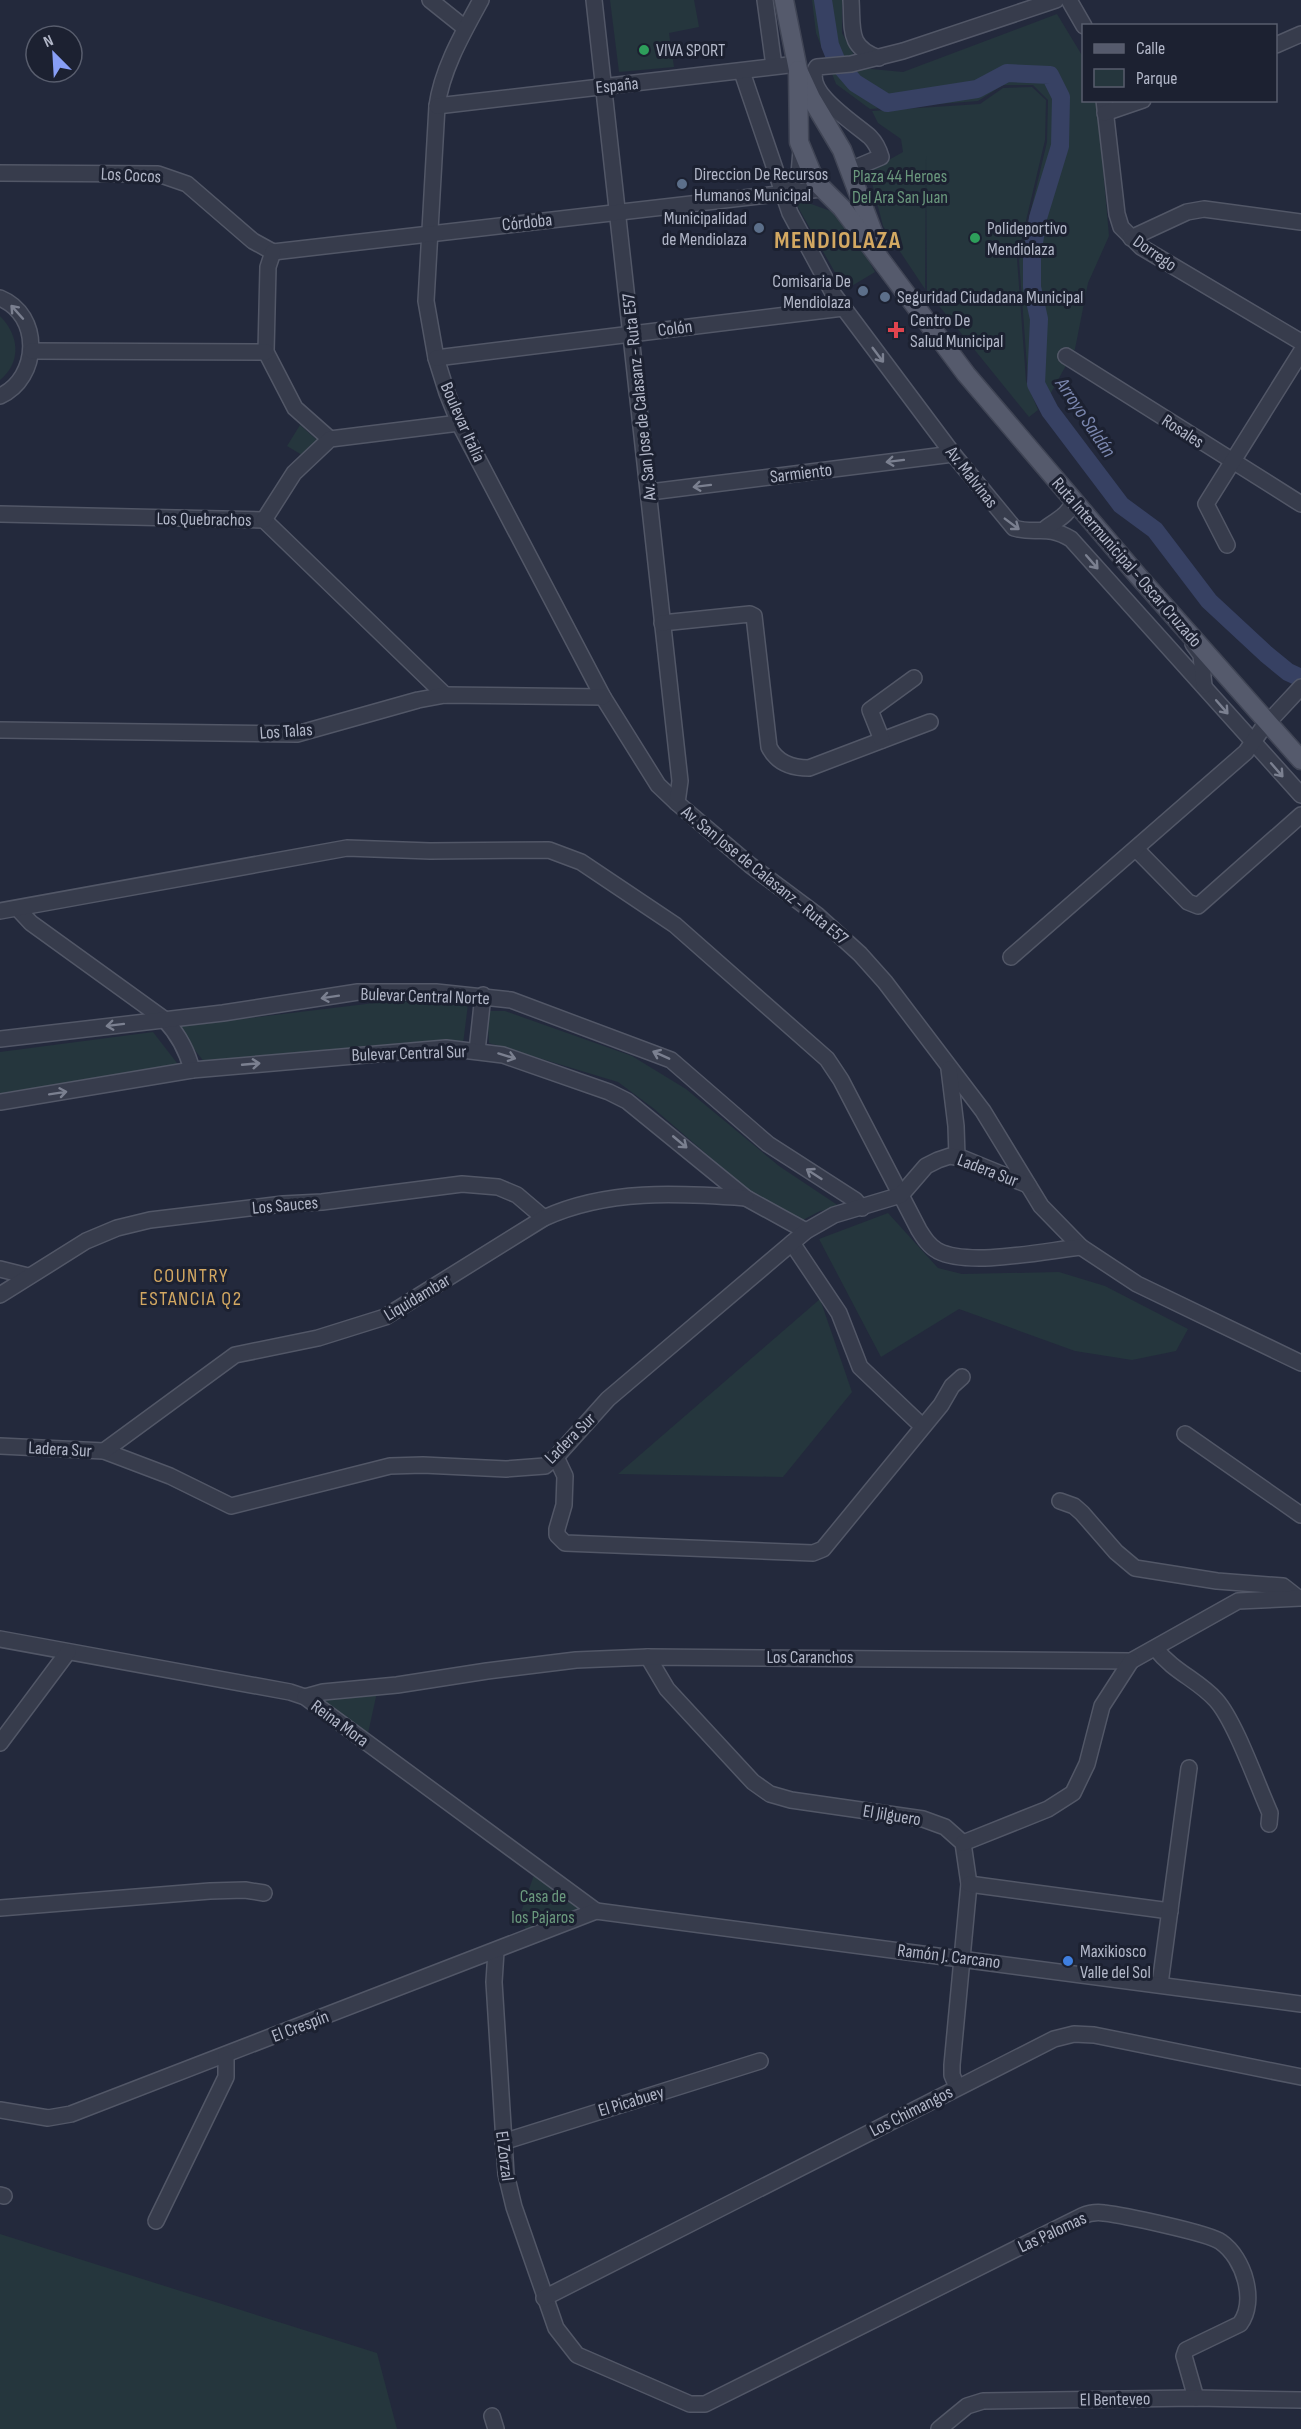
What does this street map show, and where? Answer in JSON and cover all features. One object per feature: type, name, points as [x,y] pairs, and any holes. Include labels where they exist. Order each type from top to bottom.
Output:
[{"type":"main road","name":"Ruta Intermunicipal - Oscar Cruzado","points":[[784,0],[798,67],[800,146],[810,172],[821,189],[842,208],[958,360],[966,374],[1138,576],[1273,720],[1301,745]]},
{"type":"main road","name":"Ruta Intermunicipal - Oscar Cruzado","points":[[798,67],[811,98],[829,126],[889,269]]},
{"type":"main road","points":[[800,146],[801,135],[810,127],[829,126]]},
{"type":"main road","points":[[821,189],[839,188],[850,173]]},
{"type":"main road","name":"Ruta Intermunicipal - Oscar Cruzado","points":[[958,360],[970,370],[1273,720],[1301,760]]},
{"type":"street","points":[[430,0],[465,28]]},
{"type":"street","name":"Boulevar Italia","points":[[481,0],[465,28],[442,83],[437,106],[428,232],[426,301],[436,358],[459,423],[603,697],[657,785],[677,803]]},
{"type":"street","name":"Av. San Jose de Calasanz - Ruta E57","points":[[594,0],[680,780],[677,803],[852,945],[885,982],[991,1123],[1041,1206],[1081,1247],[1137,1284],[1301,1363]]},
{"type":"street","points":[[765,0],[774,66]]},
{"type":"street","points":[[851,0],[853,35],[857,46],[866,53],[879,58]]},
{"type":"street","points":[[850,173],[881,158],[871,138],[834,108],[820,91],[814,70],[820,66],[851,64],[879,58],[1056,0]]},
{"type":"street","points":[[1069,0],[1083,24]]},
{"type":"street","points":[[1277,44],[1301,34]]},
{"type":"street","name":"España","points":[[437,106],[742,72],[774,66],[798,67]]},
{"type":"street","name":"Av. Malvinas","points":[[742,72],[781,193],[790,213],[843,308],[953,454],[1014,528],[1024,531],[1046,528],[1071,539],[1301,795]]},
{"type":"street","points":[[1105,107],[1132,102]]},
{"type":"street","name":"Dorrego","points":[[1105,107],[1117,214],[1121,227],[1141,247],[1301,342]]},
{"type":"street","points":[[781,193],[791,186],[800,174],[800,146]]},
{"type":"street","name":"Los Cocos","points":[[0,172],[158,174],[176,178],[187,184],[253,241],[273,252]]},
{"type":"street","name":"Córdoba","points":[[273,252],[428,232],[821,189]]},
{"type":"street","points":[[1131,238],[1188,212],[1204,209],[1301,222]]},
{"type":"street","points":[[273,252],[268,267],[266,352],[295,408],[330,439]]},
{"type":"street","points":[[0,298],[16,309],[25,321],[32,351],[28,367],[19,381],[0,396]]},
{"type":"street","name":"Colón","points":[[436,358],[843,308]]},
{"type":"street","points":[[32,351],[266,352]]},
{"type":"street","points":[[1227,545],[1206,504],[1234,464],[1301,352]]},
{"type":"street","name":"Rosales","points":[[1066,356],[1234,464],[1301,504]]},
{"type":"street","points":[[264,520],[294,473],[305,460],[330,439],[459,423]]},
{"type":"street","name":"Sarmiento","points":[[650,492],[953,454]]},
{"type":"street","points":[[1046,528],[1065,514],[1072,507],[1074,500]]},
{"type":"street","name":"Los Quebrachos","points":[[0,514],[264,520],[445,695]]},
{"type":"street","points":[[1138,576],[1201,655],[1204,686]]},
{"type":"street","points":[[662,623],[750,614],[754,616],[769,747],[773,755],[785,764],[796,768],[809,768],[930,722]]},
{"type":"street","points":[[882,740],[870,710],[914,678]]},
{"type":"street","points":[[1011,957],[1254,743],[1262,729],[1273,720],[1296,693]]},
{"type":"street","name":"Los Talas","points":[[0,730],[297,734],[418,700],[445,695],[603,697]]},
{"type":"street","points":[[1136,849],[1188,902],[1198,906],[1301,815]]},
{"type":"street","points":[[0,911],[356,847],[411,851],[529,848],[567,854],[675,925],[827,1059],[846,1089],[924,1239],[931,1247],[951,1256],[976,1259],[1081,1247]]},
{"type":"street","points":[[18,909],[31,923],[164,1019],[188,1054],[192,1070]]},
{"type":"street","name":"Bulevar Central Norte","points":[[0,1040],[358,992],[483,995],[531,1006],[671,1060],[755,1134],[855,1200],[862,1208]]},
{"type":"street","points":[[477,1051],[483,995]]},
{"type":"street","name":"Bulevar Central Sur","points":[[0,1102],[192,1070],[403,1050],[477,1051],[503,1055],[609,1092],[627,1101],[746,1197],[806,1231]]},
{"type":"street","points":[[948,1066],[956,1126],[957,1157]]},
{"type":"street","name":"Ladera Sur","points":[[0,1446],[104,1451],[170,1476],[231,1506],[383,1467],[423,1464],[524,1469],[545,1466],[556,1457],[608,1399],[806,1231],[834,1215],[901,1196],[927,1166],[950,1156],[1028,1185]]},
{"type":"street","name":"Los Sauces","points":[[0,1295],[86,1242],[129,1224],[446,1185],[475,1184],[498,1186],[517,1195],[544,1218]]},
{"type":"street","name":"Liquidambar","points":[[104,1451],[235,1355],[329,1336],[384,1317],[544,1218],[591,1202],[645,1194],[746,1197]]},
{"type":"street","points":[[792,1243],[839,1313],[860,1367],[922,1426]]},
{"type":"street","points":[[0,1269],[28,1276]]},
{"type":"street","points":[[556,1457],[565,1476],[564,1505],[557,1535],[565,1544],[813,1553],[823,1549],[941,1405],[952,1386],[962,1377]]},
{"type":"street","points":[[1185,1434],[1300,1513]]},
{"type":"street","points":[[1060,1501],[1074,1506],[1082,1513],[1116,1552],[1135,1568],[1217,1581],[1283,1586],[1299,1598]]},
{"type":"street","name":"Los Caranchos","points":[[305,1697],[323,1692],[397,1685],[576,1660],[648,1657],[1131,1661],[1238,1601],[1299,1598]]},
{"type":"street","name":"Reina Mora","points":[[0,1639],[305,1697],[596,1911]]},
{"type":"street","points":[[1156,1649],[1174,1669],[1215,1698],[1227,1715],[1270,1813],[1269,1824]]},
{"type":"street","points":[[0,1743],[68,1652]]},
{"type":"street","name":"El Jilguero","points":[[648,1657],[667,1689],[753,1782],[770,1794],[791,1800],[923,1819],[945,1827],[963,1842]]},
{"type":"street","points":[[957,2087],[952,2075],[952,2065],[969,1884],[963,1842],[1048,1809],[1073,1793],[1083,1775],[1102,1706],[1131,1661]]},
{"type":"street","points":[[1160,1984],[1189,1768]]},
{"type":"street","points":[[969,1884],[1170,1911]]},
{"type":"street","points":[[0,1908],[210,1891],[245,1890],[264,1893]]},
{"type":"street","name":"El Crespín","points":[[0,2110],[33,2117],[60,2117],[596,1911]]},
{"type":"street","name":"Ramón J. Carcano","points":[[596,1911],[1301,2004]]},
{"type":"street","name":"El Zorzal","points":[[496,1951],[494,1982],[503,2142],[514,2207],[556,2328],[570,2350],[585,2360],[690,2404],[712,2402]]},
{"type":"street","name":"Los Chimangos","points":[[544,2298],[669,2237],[1054,2039],[1074,2034],[1094,2035],[1301,2077]]},
{"type":"street","points":[[156,2220],[224,2081],[228,2069],[226,2055]]},
{"type":"street","name":"El Picabuey","points":[[503,2142],[760,2061]]},
{"type":"street","name":"Las Palomas","points":[[712,2402],[1071,2221],[1097,2212],[1210,2237],[1222,2242],[1231,2253],[1247,2288],[1248,2310],[1240,2324],[1186,2350],[1184,2356],[1196,2398]]},
{"type":"street","name":"El Benteveo","points":[[939,2429],[967,2406],[983,2401],[1196,2398],[1301,2400]]},
{"type":"green space","name":"VIVA SPORT","points":[[610,0],[694,0],[699,27],[669,33],[674,67],[619,72]]},
{"type":"green space","points":[[812,0],[842,0],[842,33],[861,68],[903,72],[1057,14],[1082,55],[1082,102],[1097,102],[1109,236],[1088,283],[1075,349],[1041,411],[1028,379],[1019,260],[1047,142],[1048,100],[1033,85],[1003,85],[978,101],[870,109],[836,84],[816,33]]},
{"type":"green space","name":"Polideportivo Mendiolaza","points":[[1032,87],[1046,100],[1045,140],[1017,259],[1026,381],[1038,410],[1029,417],[927,291],[926,155],[925,289],[883,226],[869,171],[903,152],[901,139],[878,123],[872,111],[980,104],[1003,88]]},
{"type":"green space","points":[[800,200],[839,214],[855,235],[875,272],[845,290],[795,202]]},
{"type":"green space","points":[[0,316],[11,331],[15,357],[7,373],[0,380]]},
{"type":"green space","points":[[300,425],[317,440],[302,455],[287,446]]},
{"type":"green space","points":[[391,1001],[468,1004],[463,1044],[405,1044],[206,1064],[176,1027]]},
{"type":"green space","points":[[487,1011],[505,1011],[632,1056],[686,1089],[779,1166],[842,1208],[820,1211],[803,1220],[754,1195],[653,1108],[618,1082],[489,1043]]},
{"type":"green space","points":[[153,1032],[180,1067],[0,1096],[0,1052]]},
{"type":"green space","points":[[888,1213],[938,1268],[962,1274],[1059,1272],[1105,1286],[1188,1329],[1176,1351],[1132,1360],[1075,1351],[959,1309],[881,1357],[819,1239]]},
{"type":"green space","points":[[820,1299],[852,1392],[783,1477],[618,1474]]},
{"type":"green space","points":[[377,1692],[367,1738],[325,1704],[328,1697]]},
{"type":"green space","name":"Casa de los Pajaros","points":[[534,1875],[584,1911],[527,1933],[520,1915]]},
{"type":"green space","points":[[0,2234],[377,2353],[397,2429],[0,2429]]},
{"type":"waterway","name":"Arroyo Saldán","points":[[823,0],[830,45],[837,62],[855,83],[887,103],[977,89],[1007,73],[1050,75],[1061,97],[1060,146],[1038,218],[1032,255],[1032,287],[1039,319],[1036,384],[1050,411],[1121,505],[1155,530],[1209,601],[1266,654],[1288,672],[1301,678]]},
{"type":"place","name":"VIVA SPORT","points":[[644,50]]},
{"type":"place","name":"Direccion De Recursos Humanos Municipal","points":[[682,184]]},
{"type":"place","name":"Municipalidad de Mendiolaza","points":[[759,228]]},
{"type":"place","name":"Polideportivo Mendiolaza","points":[[975,238]]},
{"type":"place","name":"Comisaria De Mendiolaza","points":[[863,291]]},
{"type":"place","name":"Seguridad Ciudadana Municipal","points":[[885,297]]},
{"type":"place","name":"Centro De Salud Municipal","points":[[896,330]]},
{"type":"place","name":"Maxikiosco Valle del Sol","points":[[1068,1961]]},
{"type":"district","name":"MENDIOLAZA","points":[[838,240]]},
{"type":"district","name":"COUNTRY ESTANCIA Q2","points":[[191,1286]]},
{"type":"park label","name":"Plaza 44 Heroes Del Ara San Juan","points":[[900,186]]}]
